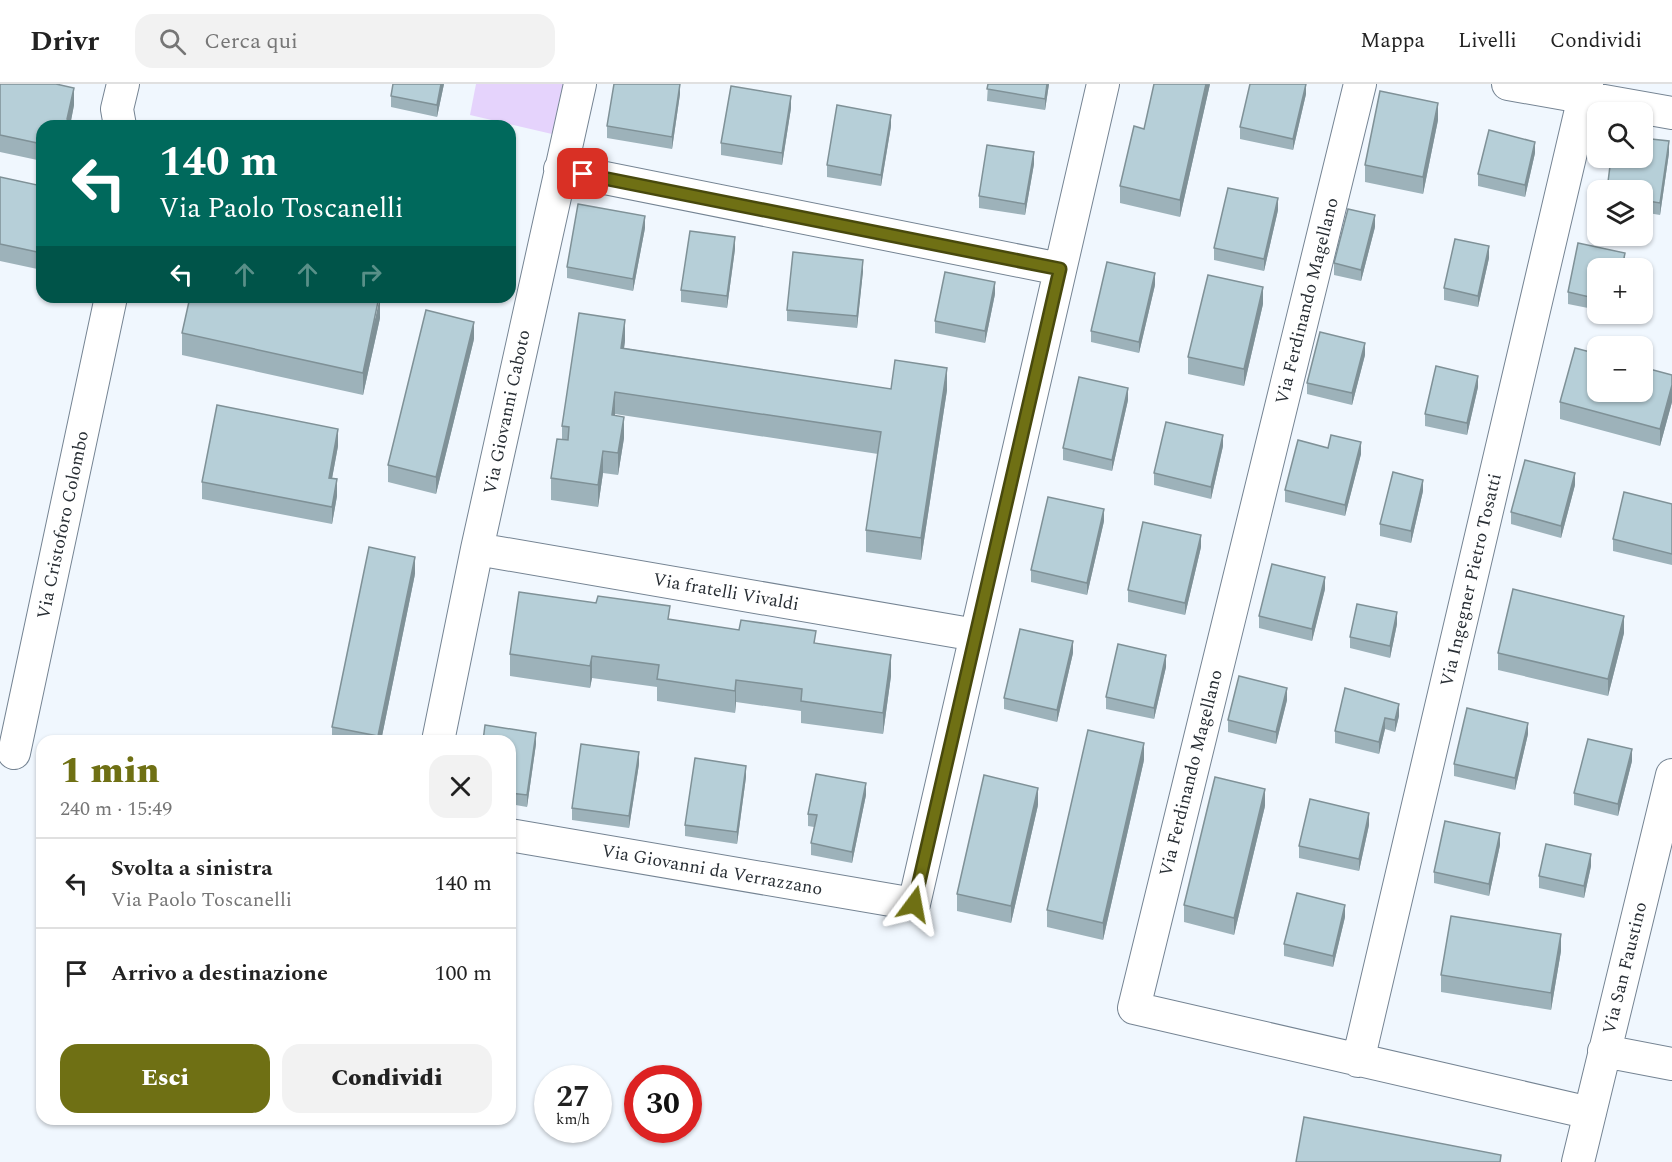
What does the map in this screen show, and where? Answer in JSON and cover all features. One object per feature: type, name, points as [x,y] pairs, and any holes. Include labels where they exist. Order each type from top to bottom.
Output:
[{"type":"street","points":[[119,120],[117,109],[123,84]]},
{"type":"street","name":"Via Giovanni Caboto","points":[[439,735],[477,549],[580,84]]},
{"type":"street","points":[[976,635],[1102,84]]},
{"type":"street","name":"Via Ferdinando Magellano","points":[[1360,84],[1134,1008],[1590,1113]]},
{"type":"street","points":[[1508,84],[1585,91],[1672,113]]},
{"type":"street","name":"Via Ingegner Pietro Tosatti","points":[[1358,1061],[1585,91]]},
{"type":"street","points":[[560,170],[1060,269]]},
{"type":"street","name":"Via Cristoforo Colombo","points":[[14,753],[110,303]]},
{"type":"street","name":"Via fratelli Vivaldi","points":[[477,549],[976,635]]},
{"type":"street","name":"Via Giovanni da Verrazzano","points":[[516,837],[914,904],[976,635]]},
{"type":"street","name":"Via San Faustino","points":[[1578,1162],[1672,775]]},
{"type":"street","points":[[1604,1051],[1672,1064]]},
{"type":"shaded area","points":[[476,84],[563,84],[552,134],[516,126],[516,120],[492,120],[470,115]]},
{"type":"building","points":[[0,84],[56,84],[74,88],[67,119],[70,120],[36,120],[36,143],[0,135]]},
{"type":"building","points":[[393,84],[441,84],[437,105],[391,96]]},
{"type":"building","points":[[614,84],[680,84],[672,137],[607,126]]},
{"type":"building","points":[[988,84],[1047,84],[1045,99],[987,89]]},
{"type":"building","points":[[1154,84],[1206,84],[1180,200],[1120,186],[1134,126],[1144,129]]},
{"type":"building","points":[[1250,84],[1306,84],[1293,139],[1240,127]]},
{"type":"building","points":[[731,86],[791,96],[782,153],[721,143]]},
{"type":"building","points":[[1380,91],[1438,103],[1423,177],[1365,165]]},
{"type":"building","points":[[837,105],[891,115],[881,175],[827,165]]},
{"type":"building","points":[[1489,130],[1535,142],[1525,185],[1478,174]]},
{"type":"building","points":[[1653,139],[1669,141],[1660,203],[1653,202],[1653,180],[1608,180],[1610,168],[1653,168]]},
{"type":"building","points":[[987,145],[1034,152],[1025,204],[979,196]]},
{"type":"building","points":[[0,177],[36,185],[36,252],[0,244]]},
{"type":"building","points":[[1228,188],[1278,198],[1264,259],[1214,248]]},
{"type":"building","points":[[578,204],[645,216],[633,279],[567,267]]},
{"type":"building","points":[[1348,209],[1375,215],[1361,270],[1334,263]]},
{"type":"building","points":[[690,231],[735,237],[727,296],[681,290]]},
{"type":"building","points":[[1455,239],[1489,246],[1478,296],[1444,288]]},
{"type":"building","points":[[1578,243],[1625,253],[1624,258],[1587,258],[1587,296],[1568,292]]},
{"type":"building","points":[[793,252],[863,260],[857,316],[787,310]]},
{"type":"building","points":[[1107,262],[1155,273],[1139,342],[1091,331]]},
{"type":"building","points":[[945,272],[995,282],[985,331],[935,321]]},
{"type":"building","points":[[1208,275],[1263,287],[1244,369],[1188,357]]},
{"type":"building","points":[[189,303],[378,303],[363,373],[182,333]]},
{"type":"building","points":[[426,310],[474,322],[436,477],[388,465]]},
{"type":"building","points":[[579,313],[625,320],[621,348],[891,389],[895,360],[947,368],[921,538],[866,530],[881,432],[615,392],[612,415],[624,417],[618,453],[603,451],[598,485],[551,478],[557,439],[568,440],[569,427],[562,426]]},
{"type":"building","points":[[1320,332],[1365,343],[1352,393],[1307,383]]},
{"type":"building","points":[[1575,348],[1587,351],[1587,402],[1653,402],[1653,370],[1672,375],[1672,385],[1660,429],[1560,402]]},
{"type":"building","points":[[1436,366],[1478,376],[1467,423],[1425,414]]},
{"type":"building","points":[[1079,377],[1128,388],[1112,460],[1063,448]]},
{"type":"building","points":[[217,405],[338,429],[329,478],[337,479],[332,507],[202,482]]},
{"type":"building","points":[[1166,422],[1223,435],[1211,487],[1154,473]]},
{"type":"building","points":[[1331,435],[1361,442],[1345,505],[1285,490],[1298,440],[1328,448]]},
{"type":"building","points":[[1525,460],[1575,473],[1561,526],[1511,512]]},
{"type":"building","points":[[1393,472],[1423,480],[1411,531],[1380,524]]},
{"type":"building","points":[[1624,492],[1672,504],[1672,554],[1613,539]]},
{"type":"building","points":[[1048,497],[1104,509],[1087,583],[1031,570]]},
{"type":"building","points":[[1143,522],[1201,535],[1185,603],[1128,590]]},
{"type":"building","points":[[369,547],[415,557],[378,735],[332,727]]},
{"type":"building","points":[[1272,564],[1325,577],[1312,629],[1259,616]]},
{"type":"building","points":[[1513,589],[1624,616],[1608,679],[1498,653]]},
{"type":"building","points":[[519,592],[596,603],[598,596],[670,606],[668,619],[739,630],[741,620],[816,631],[814,643],[891,655],[883,713],[801,701],[802,689],[736,680],[735,691],[657,679],[659,665],[592,656],[590,666],[510,654]]},
{"type":"building","points":[[1357,604],[1397,612],[1390,646],[1350,637]]},
{"type":"building","points":[[1020,629],[1073,641],[1057,710],[1004,698]]},
{"type":"building","points":[[1118,644],[1166,655],[1154,708],[1106,697]]},
{"type":"building","points":[[1239,676],[1287,688],[1276,732],[1228,720]]},
{"type":"building","points":[[1345,688],[1399,704],[1395,720],[1385,718],[1379,742],[1335,731]]},
{"type":"building","points":[[1467,708],[1528,723],[1515,778],[1454,764]]},
{"type":"building","points":[[485,725],[536,733],[527,795],[516,794],[516,735],[484,735]]},
{"type":"building","points":[[1088,730],[1144,743],[1103,923],[1047,910]]},
{"type":"building","points":[[1588,739],[1632,749],[1618,804],[1574,793]]},
{"type":"building","points":[[581,744],[639,752],[629,816],[572,808]]},
{"type":"building","points":[[695,758],[746,766],[737,832],[685,825]]},
{"type":"building","points":[[816,774],[866,783],[852,852],[811,843],[817,815],[808,814]]},
{"type":"building","points":[[984,775],[1038,788],[1011,906],[957,894]]},
{"type":"building","points":[[1215,777],[1265,789],[1234,918],[1184,905]]},
{"type":"building","points":[[1310,799],[1369,813],[1359,859],[1299,846]]},
{"type":"building","points":[[1445,821],[1500,833],[1489,884],[1434,872]]},
{"type":"building","points":[[1546,844],[1591,854],[1584,886],[1539,876]]},
{"type":"building","points":[[1297,893],[1345,905],[1333,956],[1284,944]]},
{"type":"building","points":[[1451,916],[1561,934],[1551,993],[1441,975]]},
{"type":"building","points":[[1304,1117],[1501,1155],[1500,1162],[1296,1162]]},
{"type":"route","points":[[583,174],[1060,269],[914,904]]}]
